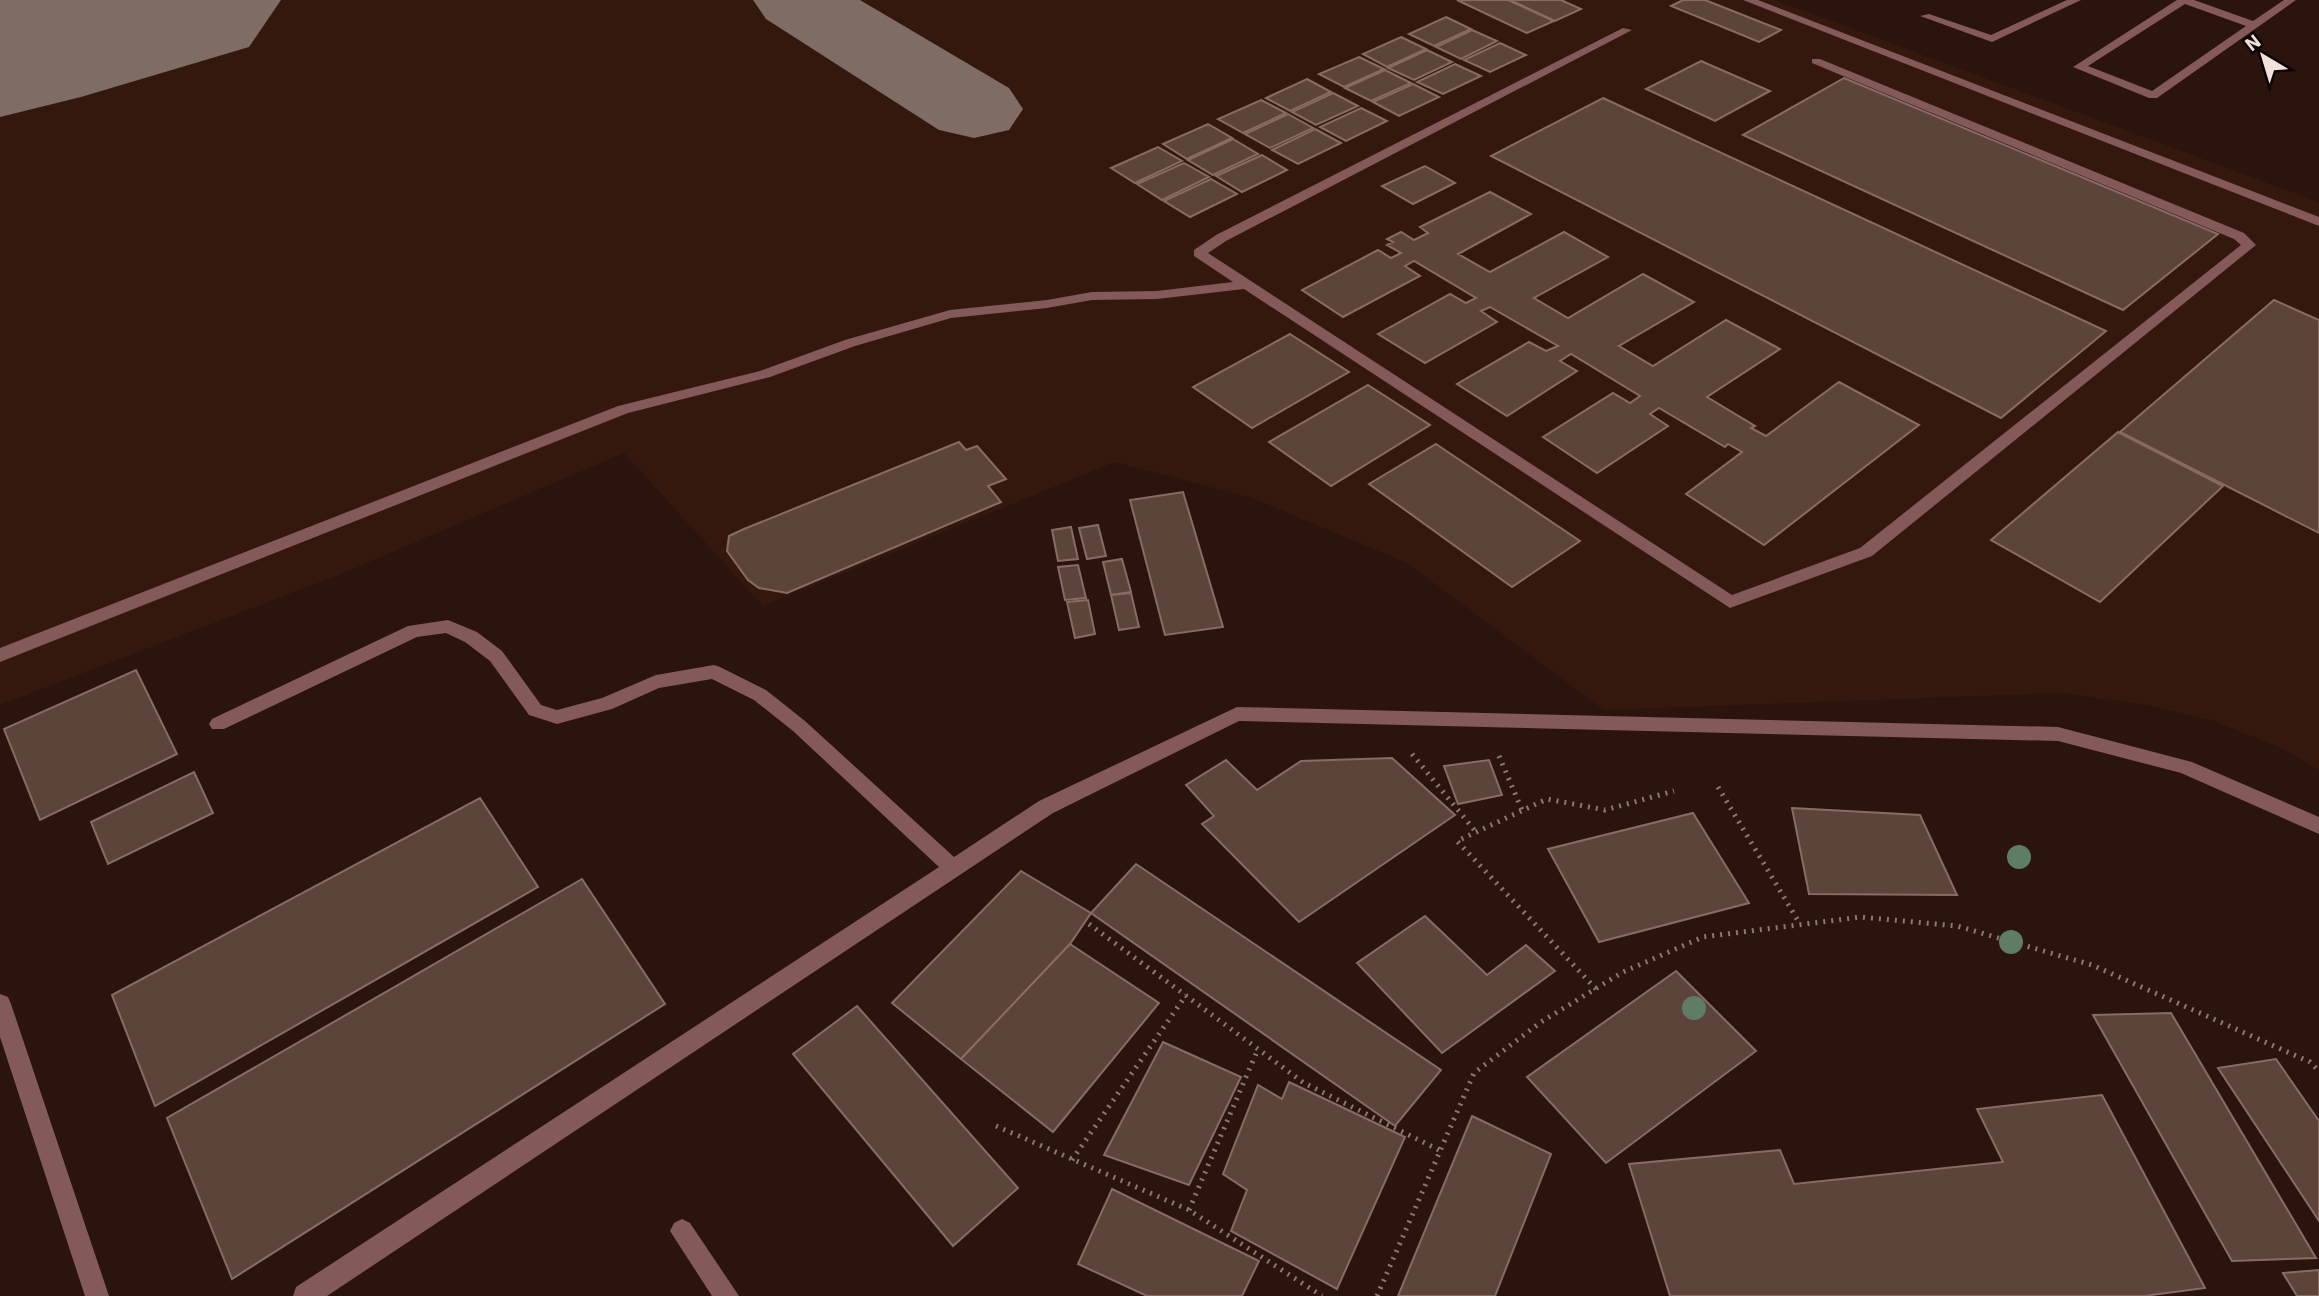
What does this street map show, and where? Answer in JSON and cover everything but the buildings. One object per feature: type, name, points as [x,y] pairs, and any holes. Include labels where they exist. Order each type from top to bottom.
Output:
[{"type":"lane","points":[[1748,0],[2319,222]]},
{"type":"lane","points":[[1925,16],[1992,39],[2076,0]]},
{"type":"lane","points":[[2256,26],[2184,0],[2079,67],[2152,96],[2256,26],[2291,0]]},
{"type":"lane","points":[[1628,30],[1221,238],[1199,253],[1730,602],[1866,552],[2249,246],[2239,236],[1816,61]]},
{"type":"lane","points":[[0,655],[623,409],[765,374],[850,343],[950,314],[1047,304],[1092,296],[1157,295],[1248,284]]},
{"type":"lane","points":[[218,724],[414,631],[448,626],[471,637],[496,656],[535,710],[557,717],[606,704],[656,682],[715,672],[760,695],[799,726],[953,868]]},
{"type":"lane","points":[[305,1296],[1046,807],[1237,714],[2058,734],[2185,767],[2319,826]]},
{"type":"lane","points":[[0,1004],[97,1296]]},
{"type":"lane","points":[[681,1231],[727,1296]]},
{"type":"path","points":[[1407,747],[1476,832]]},
{"type":"path","points":[[1498,754],[1522,810]]},
{"type":"path","points":[[1718,787],[1800,924]]},
{"type":"path","points":[[1596,989],[1457,841],[1547,799],[1605,810],[1674,791]]},
{"type":"path","points":[[1377,1296],[1474,1073],[1541,1022],[1623,972],[1703,937],[1861,917],[1957,926],[2092,965],[2310,1062],[2319,1071]]},
{"type":"path","points":[[1089,924],[1304,1083],[1439,1150]]},
{"type":"path","points":[[1072,1160],[1186,995]]},
{"type":"path","points":[[1189,1210],[1258,1049]]},
{"type":"path","points":[[996,1126],[1189,1210],[1322,1296]]},
{"type":"shaded area","points":[[0,0],[1775,0],[2319,202],[2319,770],[2283,749],[2214,721],[2146,705],[2061,693],[1604,710],[1407,563],[1252,498],[1115,462],[763,606],[624,453],[339,575],[0,705]]},
{"type":"taxiway","points":[[797,0],[974,109]]},
{"type":"runway","points":[[0,48],[171,0]]}]
